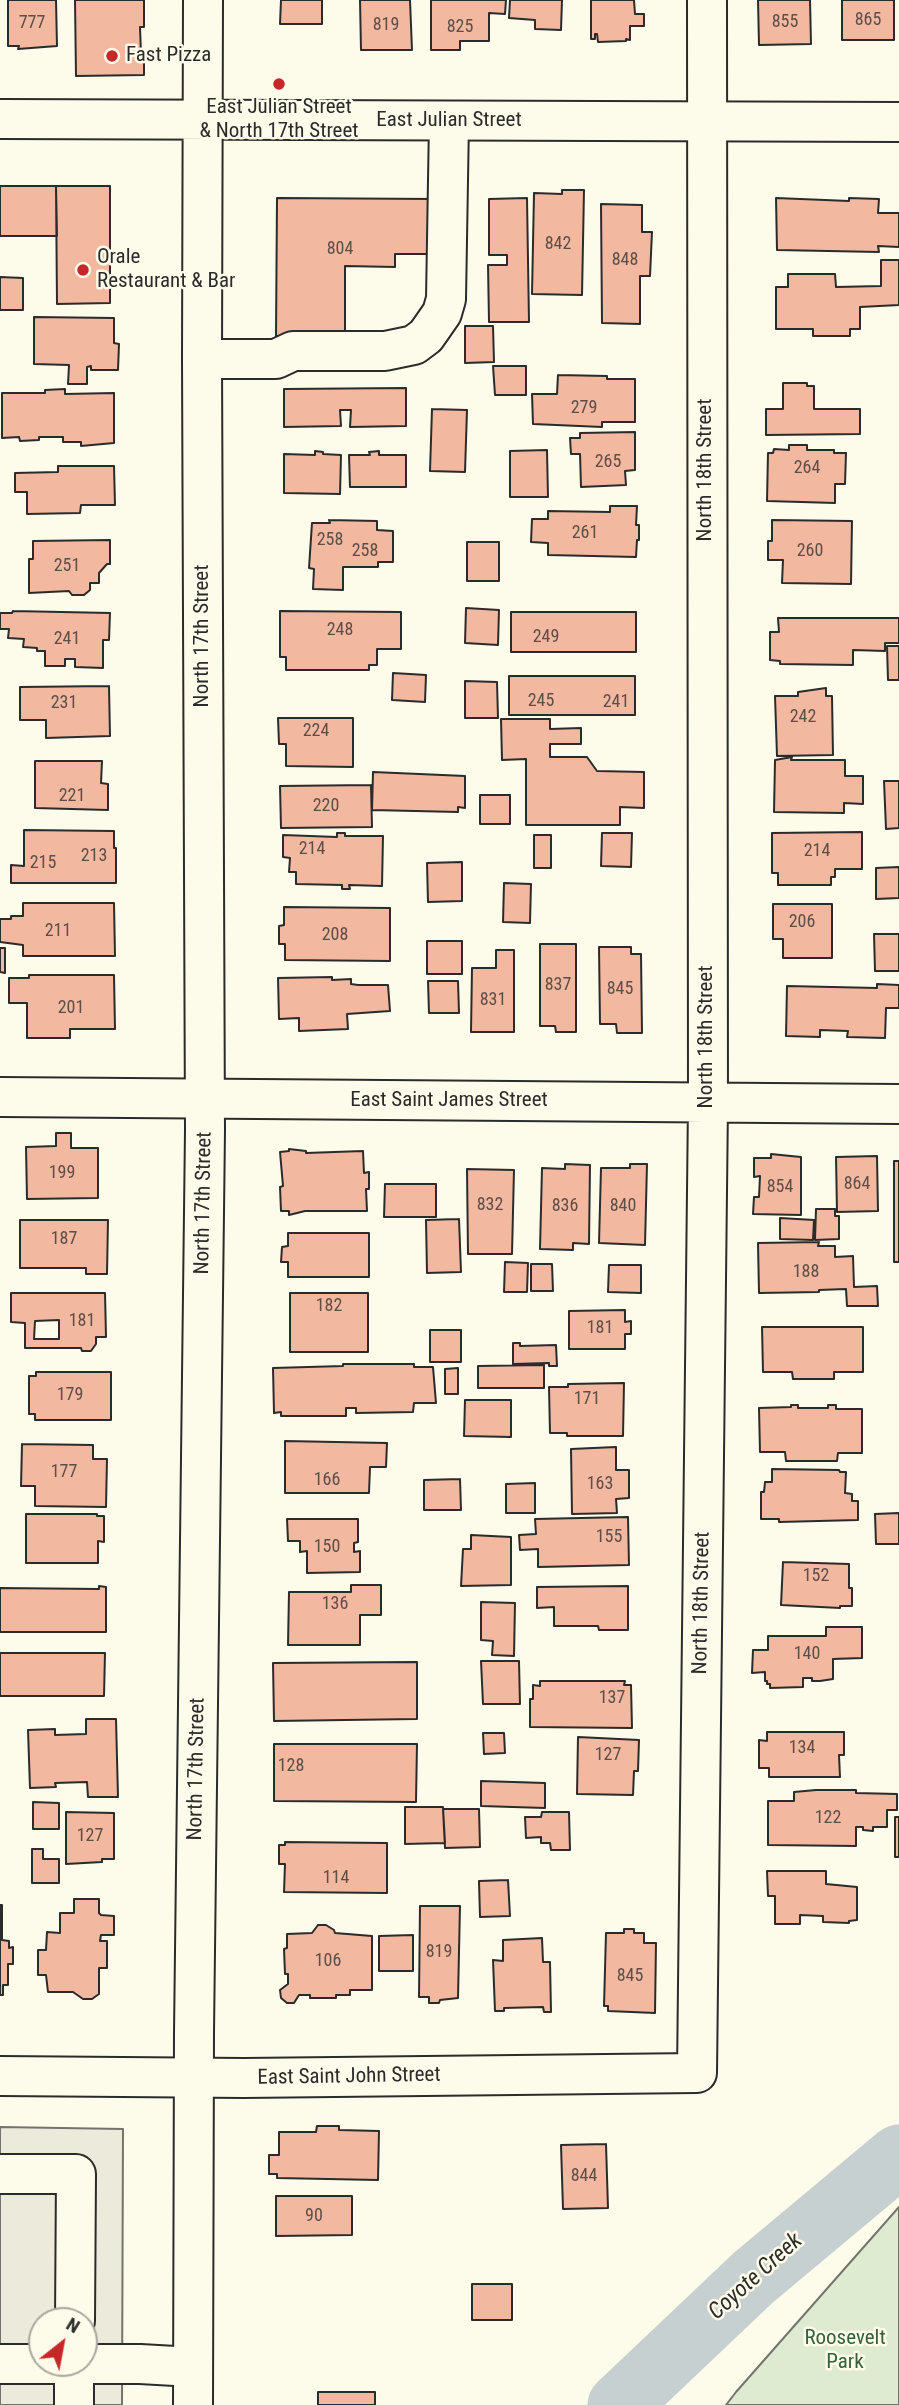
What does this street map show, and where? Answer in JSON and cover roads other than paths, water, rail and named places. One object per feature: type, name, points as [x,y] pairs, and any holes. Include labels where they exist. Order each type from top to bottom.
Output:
[{"type":"street","name":"North 17th Street","points":[[193,2405],[205,1099],[203,0]]},
{"type":"street","name":"North 18th Street","points":[[697,2073],[708,1103],[707,0]]},
{"type":"street","name":"East Julian Street","points":[[0,119],[899,122]]},
{"type":"street","points":[[202,359],[276,359],[293,351],[385,351],[414,345],[426,336],[435,326],[446,299],[449,121]]},
{"type":"street","name":"East Saint James Street","points":[[0,1097],[899,1104]]},
{"type":"street","name":"East Saint John Street","points":[[0,2076],[244,2078],[697,2073]]},
{"type":"street","points":[[0,2174],[76,2174],[75,2307]]},
{"type":"street","points":[[0,2364],[28,2364]]},
{"type":"street","points":[[98,2365],[193,2367]]},
{"type":"street","points":[[74,2377],[74,2405]]},
{"type":"waterway","name":"Coyote Creek","points":[[619,2405],[753,2278],[899,2156]]},
{"type":"place","name":"Fast Pizza","points":[[112,56]]},
{"type":"place","name":"East Julian Street & North 17th Street","points":[[279,84]]},
{"type":"place","name":"Orale Restaurant & Bar","points":[[83,270]]},
{"type":"park label","name":"Roosevelt Park","points":[[845,2351]]}]
